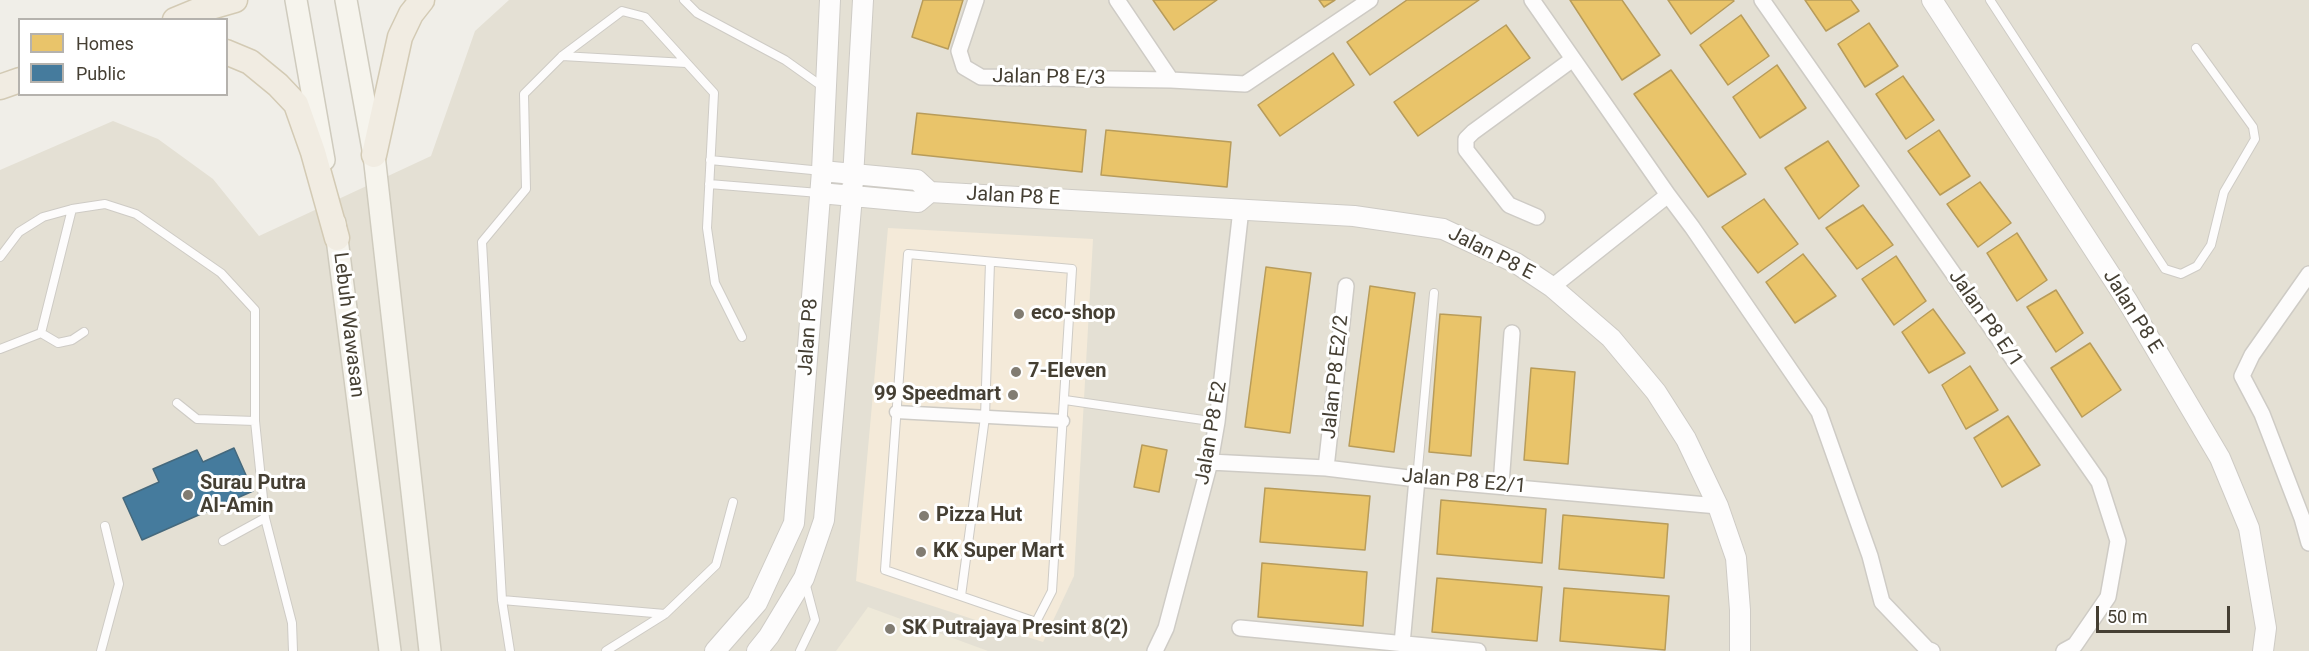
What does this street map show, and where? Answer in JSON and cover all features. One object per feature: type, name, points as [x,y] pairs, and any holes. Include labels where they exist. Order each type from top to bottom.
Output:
[{"type":"main road","points":[[181,18],[235,0]]},
{"type":"main road","name":"Lebuh Wawasan","points":[[296,0],[337,238],[390,651]]},
{"type":"main road","points":[[346,0],[374,154],[430,651]]},
{"type":"main road","points":[[374,154],[400,37],[411,14],[422,0]]},
{"type":"main road","points":[[228,53],[250,62],[278,85],[296,104],[313,152],[337,238]]},
{"type":"main road","points":[[0,87],[18,81]]},
{"type":"street","name":"Jalan P8","points":[[715,651],[757,603],[794,523],[822,171],[830,0]]},
{"type":"street","name":"Jalan P8","points":[[757,651],[769,636],[804,578],[824,520],[852,196],[863,0]]},
{"type":"street","name":"Jalan P8 E/3","points":[[976,0],[959,51],[964,67],[981,77],[1170,80],[1245,84],[1370,0]]},
{"type":"street","points":[[1117,0],[1170,80]]},
{"type":"street","points":[[1532,0],[1819,412],[1870,556],[1882,602],[1927,649],[1932,651]]},
{"type":"street","name":"Jalan P8 E/1","points":[[1762,0],[2098,482],[2118,541],[2109,597],[2075,645],[2064,651]]},
{"type":"street","name":"Jalan P8 E","points":[[1932,0],[2128,302],[2220,458],[2248,528],[2266,628],[2263,651]]},
{"type":"street","points":[[1537,217],[1509,206],[1466,150],[1466,139],[1574,59]]},
{"type":"street","points":[[820,193],[918,202],[930,192],[916,180],[822,171]]},
{"type":"street","name":"Jalan P8 E","points":[[930,192],[1354,216],[1443,229],[1516,263],[1552,286],[1611,338],[1656,392],[1686,439],[1718,506],[1736,558],[1740,651]]},
{"type":"street","points":[[1552,286],[1668,195]]},
{"type":"street","name":"Jalan P8 E2","points":[[1155,651],[1166,628],[1210,462],[1217,422],[1241,209]]},
{"type":"street","points":[[2309,274],[2252,356],[2242,376],[2262,414],[2302,518],[2309,543]]},
{"type":"street","name":"Jalan P8 E2/2","points":[[1326,468],[1346,286]]},
{"type":"street","points":[[1501,485],[1512,333]]},
{"type":"street","points":[[896,412],[1063,421]]},
{"type":"street","name":"Jalan P8 E2/1","points":[[1210,462],[1326,468],[1416,479],[1718,506]]},
{"type":"street","points":[[1402,644],[1416,479]]},
{"type":"street","points":[[1240,628],[1478,651]]},
{"type":"lane","points":[[684,0],[698,13],[785,60],[827,90]]},
{"type":"lane","points":[[1990,0],[2165,269],[2181,274],[2197,266],[2211,245],[2224,192],[2255,139],[2253,127],[2196,48]]},
{"type":"lane","points":[[510,651],[502,600],[482,242],[526,189],[524,94],[562,56],[622,11],[645,16],[714,93],[706,228],[715,283],[742,337]]},
{"type":"lane","points":[[562,56],[686,63]]},
{"type":"lane","points":[[711,160],[822,171]]},
{"type":"lane","points":[[709,184],[820,193]]},
{"type":"lane","points":[[0,257],[19,232],[43,217],[72,209],[105,204],[136,214],[221,273],[255,310],[255,421],[265,518],[292,623],[293,651]]},
{"type":"lane","points":[[41,333],[72,209]]},
{"type":"lane","points":[[908,255],[990,262],[1072,269],[1052,591],[1036,622],[885,570],[908,255]]},
{"type":"lane","points":[[961,596],[985,417],[990,262]]},
{"type":"lane","points":[[1416,479],[1434,293]]},
{"type":"lane","points":[[41,333],[58,343],[72,340],[84,332]]},
{"type":"lane","points":[[0,349],[41,333]]},
{"type":"lane","points":[[1065,400],[1217,422]]},
{"type":"lane","points":[[177,403],[197,418],[255,421]]},
{"type":"lane","points":[[606,651],[665,614],[716,565],[733,502]]},
{"type":"lane","points":[[223,541],[265,518]]},
{"type":"lane","points":[[101,651],[119,584],[105,526]]},
{"type":"lane","points":[[800,651],[815,620],[804,578]]},
{"type":"lane","points":[[502,600],[665,614]]},
{"type":"shaded area","points":[[509,0],[2309,0],[2309,651],[0,651],[0,170],[113,121],[158,139],[213,179],[259,236],[431,156],[475,31]]},
{"type":"shaded area","points":[[888,228],[1093,239],[1074,576],[1043,642],[856,581]]},
{"type":"shaded area","name":"SK Putrajaya Presint 8(2)","points":[[868,607],[988,651],[836,651]]},
{"type":"building: Homes","points":[[923,0],[963,0],[948,49],[912,37]]},
{"type":"building: Homes","points":[[1153,0],[1217,0],[1174,30]]},
{"type":"building: Homes","points":[[1319,0],[1335,0],[1324,7]]},
{"type":"building: Homes","points":[[1407,0],[1479,0],[1370,75],[1347,42]]},
{"type":"building: Homes","points":[[1570,0],[1622,0],[1660,55],[1622,80]]},
{"type":"building: Homes","points":[[1668,0],[1733,0],[1734,1],[1691,34]]},
{"type":"building: Homes","points":[[1805,0],[1851,0],[1859,11],[1826,31]]},
{"type":"building: Homes","points":[[1741,15],[1769,56],[1728,85],[1700,45]]},
{"type":"building: Homes","points":[[1869,23],[1898,66],[1865,87],[1838,44]]},
{"type":"building: Homes","points":[[1506,25],[1530,58],[1418,136],[1394,102]]},
{"type":"building: Homes","points":[[1333,53],[1354,85],[1280,136],[1258,105]]},
{"type":"building: Homes","points":[[1777,65],[1806,108],[1760,138],[1733,97]]},
{"type":"building: Homes","points":[[1671,70],[1746,174],[1708,197],[1634,94]]},
{"type":"building: Homes","points":[[1903,76],[1934,120],[1906,139],[1876,94]]},
{"type":"building: Homes","points":[[917,113],[1086,130],[1082,172],[912,154]]},
{"type":"building: Homes","points":[[1106,130],[1231,142],[1227,187],[1101,175]]},
{"type":"building: Homes","points":[[1939,130],[1970,176],[1940,195],[1908,151]]},
{"type":"building: Homes","points":[[1828,141],[1859,186],[1819,219],[1785,168]]},
{"type":"building: Homes","points":[[1980,182],[2011,223],[1978,247],[1947,204]]},
{"type":"building: Homes","points":[[1764,199],[1798,244],[1758,273],[1722,227]]},
{"type":"building: Homes","points":[[1863,205],[1893,245],[1857,269],[1826,228]]},
{"type":"building: Homes","points":[[2017,233],[2047,280],[2017,301],[1987,253]]},
{"type":"building: Homes","points":[[1803,254],[1836,296],[1795,323],[1766,282]]},
{"type":"building: Homes","points":[[1896,256],[1926,301],[1894,325],[1862,279]]},
{"type":"building: Homes","points":[[1266,267],[1311,273],[1290,433],[1245,427]]},
{"type":"building: Homes","points":[[1370,286],[1415,293],[1394,452],[1349,446]]},
{"type":"building: Homes","points":[[2056,290],[2083,333],[2056,352],[2027,307]]},
{"type":"building: Homes","points":[[1933,309],[1965,353],[1929,373],[1902,332]]},
{"type":"building: Homes","points":[[1440,314],[1481,317],[1471,456],[1429,452]]},
{"type":"building: Homes","points":[[2090,343],[2121,390],[2082,417],[2051,368]]},
{"type":"building: Homes","points":[[1970,366],[1998,410],[1966,429],[1942,385]]},
{"type":"building: Homes","points":[[1531,368],[1575,372],[1568,464],[1524,460]]},
{"type":"building: Homes","points":[[2008,416],[2040,465],[2002,487],[1974,438]]},
{"type":"building: Homes","points":[[1142,445],[1167,450],[1159,492],[1134,487]]},
{"type":"building: Homes","points":[[1265,488],[1370,496],[1365,550],[1260,542]]},
{"type":"building: Homes","points":[[1441,500],[1546,509],[1542,563],[1437,554]]},
{"type":"building: Homes","points":[[1563,515],[1668,524],[1664,578],[1559,569]]},
{"type":"building: Homes","points":[[1262,563],[1367,572],[1363,626],[1258,617]]},
{"type":"building: Homes","points":[[1437,578],[1542,587],[1537,641],[1432,632]]},
{"type":"building: Homes","points":[[1564,588],[1669,596],[1665,650],[1560,641]]},
{"type":"building: Public","name":"Surau Putra Al-Amin","points":[[234,448],[253,491],[142,540],[123,498],[159,482],[153,469],[197,450],[203,462]]},
{"type":"place","name":"eco-shop","points":[[1019,314]]},
{"type":"place","name":"7-Eleven","points":[[1016,372]]},
{"type":"place","name":"99 Speedmart","points":[[1013,395]]},
{"type":"place","name":"Surau Putra Al-Amin","points":[[188,495]]},
{"type":"place","name":"Pizza Hut","points":[[924,516]]},
{"type":"place","name":"KK Super Mart","points":[[921,552]]},
{"type":"place","name":"SK Putrajaya Presint 8(2)","points":[[890,629]]}]
